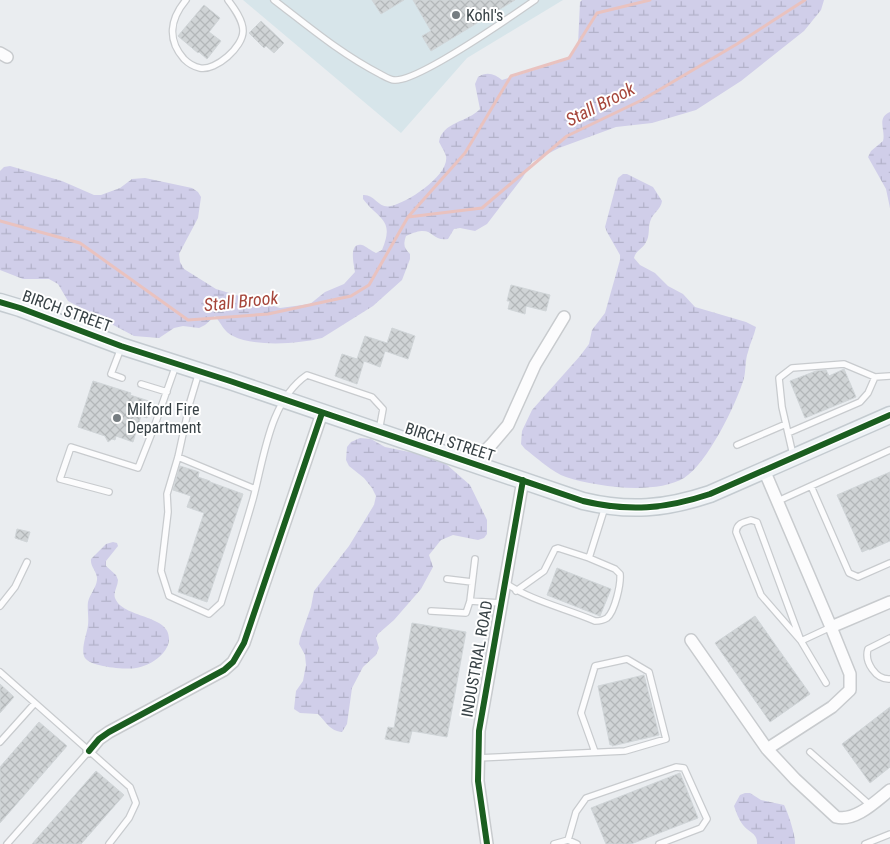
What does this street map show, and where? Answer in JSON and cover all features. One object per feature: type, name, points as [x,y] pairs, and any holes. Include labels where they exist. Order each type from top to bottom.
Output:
[{"type":"street","name":"BIRCH STREET","points":[[0,302],[176,365],[583,501],[605,506],[651,508],[679,504],[710,494],[890,415]]},
{"type":"street","points":[[472,464],[508,425],[535,365],[564,317]]},
{"type":"street","points":[[89,751],[99,739],[109,732],[210,678],[224,670],[232,662],[244,642],[322,413]]},
{"type":"street","points":[[764,470],[850,674],[850,690],[832,707],[767,750]]},
{"type":"street","name":"INDUSTRIAL ROAD","points":[[487,844],[478,781],[479,731],[523,480]]},
{"type":"street","points":[[831,627],[890,602]]},
{"type":"street","points":[[690,640],[767,750],[836,817],[849,818],[890,790]]},
{"type":"lane","points":[[186,0],[176,17],[171,33],[173,42],[187,62],[205,69],[210,69],[237,48],[243,31],[237,13],[228,0]]},
{"type":"lane","points":[[274,0],[327,41],[365,66],[394,80],[416,75],[488,32],[535,0]]},
{"type":"lane","points":[[121,346],[111,374],[122,378]]},
{"type":"lane","points":[[794,458],[782,408],[779,378],[792,368],[844,364],[875,377],[890,376]]},
{"type":"lane","points":[[109,492],[60,479],[71,447],[138,468],[176,365]]},
{"type":"lane","points":[[199,372],[167,494],[168,512],[161,571],[169,596],[209,614],[221,603],[255,489],[270,430],[284,400],[300,380],[307,375],[372,397],[383,409],[378,433]]},
{"type":"lane","points":[[788,433],[860,402],[868,392],[875,377]]},
{"type":"lane","points":[[142,384],[167,392]]},
{"type":"lane","points":[[737,445],[786,424]]},
{"type":"lane","points":[[778,501],[890,450]]},
{"type":"lane","points":[[178,457],[255,489]]},
{"type":"lane","points":[[811,486],[849,573],[858,577],[890,563]]},
{"type":"lane","points":[[590,558],[605,506]]},
{"type":"lane","points":[[801,641],[761,595],[736,532],[737,527],[743,522],[751,520],[757,522],[801,641],[826,683]]},
{"type":"lane","points":[[504,582],[516,591],[595,621],[606,619],[610,613],[619,588],[620,574],[615,569],[590,558],[558,548],[555,549],[544,571],[516,591]]},
{"type":"lane","points":[[430,611],[466,613],[470,601],[475,559]]},
{"type":"lane","points":[[0,606],[14,587],[27,562]]},
{"type":"lane","points":[[447,579],[472,582]]},
{"type":"lane","points":[[470,601],[501,603]]},
{"type":"lane","points":[[801,641],[831,627]]},
{"type":"lane","points":[[890,638],[871,647],[866,653],[876,674],[883,680],[890,679]]},
{"type":"lane","points":[[477,758],[626,751],[666,739],[649,672],[627,659],[595,666],[581,713],[595,752]]},
{"type":"lane","points":[[0,672],[130,787],[136,803],[129,818],[109,844]]},
{"type":"lane","points":[[0,742],[35,703]]},
{"type":"lane","points":[[7,844],[89,751]]},
{"type":"lane","points":[[810,752],[870,805]]},
{"type":"lane","points":[[568,840],[576,812],[586,798],[676,767],[684,768],[707,819],[701,828],[659,844]]},
{"type":"lane","points":[[865,844],[890,834]]},
{"type":"lane","points":[[554,844],[568,840],[577,844]]},
{"type":"shaded area","points":[[243,0],[563,0],[467,58],[401,133]]},
{"type":"green space","points":[[582,0],[824,0],[821,10],[804,31],[741,81],[696,110],[652,123],[616,127],[559,148],[532,162],[523,177],[487,224],[475,231],[460,228],[454,229],[448,239],[437,238],[422,231],[406,236],[405,246],[410,254],[410,259],[402,280],[373,306],[322,338],[289,343],[253,342],[230,334],[215,316],[199,328],[183,326],[174,328],[159,338],[134,336],[68,301],[58,284],[49,279],[23,279],[0,270],[0,171],[4,167],[10,166],[62,181],[94,195],[101,195],[120,188],[132,179],[145,178],[192,188],[201,197],[198,218],[179,254],[180,262],[184,269],[216,289],[280,308],[310,304],[325,292],[344,284],[355,272],[353,250],[355,247],[362,245],[376,253],[382,250],[386,240],[386,226],[363,199],[363,195],[371,197],[380,204],[391,206],[407,200],[435,179],[445,163],[446,156],[439,142],[441,135],[450,126],[469,117],[480,109],[475,84],[478,77],[491,74],[502,80],[563,61],[574,52],[578,45],[580,2]]},
{"type":"green space","points":[[890,112],[890,208],[886,189],[868,157],[871,151],[883,141],[882,121]]},
{"type":"green space","points":[[623,174],[627,174],[653,187],[662,201],[649,224],[647,240],[634,258],[640,265],[655,273],[668,286],[683,294],[695,307],[746,322],[756,327],[747,355],[745,375],[735,402],[720,432],[702,460],[684,478],[672,483],[642,488],[593,484],[566,477],[545,464],[521,444],[522,431],[532,410],[580,356],[589,344],[592,330],[605,313],[620,255],[605,227],[618,178]]},
{"type":"green space","points":[[360,438],[371,439],[385,447],[414,453],[446,464],[470,485],[487,520],[487,534],[484,538],[478,540],[453,535],[441,540],[429,555],[433,567],[421,589],[376,638],[379,648],[376,655],[363,667],[352,688],[347,724],[342,732],[331,728],[318,714],[300,713],[294,709],[296,691],[303,681],[306,665],[305,655],[299,644],[300,638],[311,607],[314,591],[349,546],[374,505],[376,496],[372,488],[364,478],[349,466],[346,460],[347,447],[351,442]]},
{"type":"green space","points":[[117,543],[118,546],[106,561],[106,566],[116,575],[118,580],[115,598],[127,610],[163,625],[168,632],[168,645],[162,654],[152,662],[141,667],[125,669],[101,666],[89,661],[84,655],[83,646],[88,625],[88,602],[97,580],[91,559],[106,544]]},
{"type":"green space","points":[[750,793],[761,800],[784,805],[788,813],[795,844],[757,844],[756,837],[742,823],[734,806],[740,795]]},
{"type":"building","points":[[372,0],[404,0],[381,14]]},
{"type":"building","name":"Kohl's","points":[[413,0],[515,0],[431,51],[422,36],[431,31]]},
{"type":"building","points":[[204,5],[220,18],[209,32],[221,41],[207,59],[178,36]]},
{"type":"building","points":[[261,21],[284,43],[274,53],[266,46],[264,48],[249,33]]},
{"type":"building","points":[[511,285],[550,295],[546,311],[526,306],[525,314],[508,309],[510,301],[507,301]]},
{"type":"building","points":[[392,328],[415,336],[408,359],[385,351],[380,367],[364,361],[357,384],[335,376],[342,354],[357,359],[365,336],[387,343]]},
{"type":"building","points":[[844,369],[856,397],[805,418],[790,381],[816,371],[826,370],[829,376]]},
{"type":"building","points":[[93,381],[152,402],[147,418],[141,416],[133,442],[116,436],[115,440],[112,439],[108,442],[105,436],[78,427]]},
{"type":"building","points":[[180,466],[199,472],[198,477],[243,494],[207,602],[178,592],[204,513],[187,507],[191,496],[173,490]]},
{"type":"building","points":[[890,472],[890,541],[862,552],[837,495]]},
{"type":"building","points":[[17,529],[30,532],[27,542],[15,538]]},
{"type":"building","points":[[557,568],[611,589],[600,616],[547,595]]},
{"type":"building","points":[[755,616],[810,694],[770,722],[715,643]]},
{"type":"building","points":[[412,623],[466,632],[447,737],[412,731],[409,743],[385,739],[388,727],[394,728]]},
{"type":"building","points":[[644,675],[659,735],[612,746],[612,744],[610,745],[598,686]]},
{"type":"building","points":[[0,684],[14,697],[0,713]]},
{"type":"building","points":[[890,707],[890,767],[870,783],[842,744]]},
{"type":"building","points":[[39,722],[67,746],[0,823],[0,767]]},
{"type":"building","points":[[96,771],[124,795],[81,844],[32,844]]},
{"type":"building","points":[[680,773],[698,818],[631,844],[606,844],[591,808]]},
{"type":"waterway","name":"Stall Brook","points":[[0,221],[80,243],[188,320],[268,314],[351,296],[369,285],[408,217],[465,153],[511,76],[569,58],[597,13],[650,0]]},
{"type":"waterway","name":"Stall Brook","points":[[408,217],[482,208],[567,136],[642,100],[737,44],[805,0]]},
{"type":"cycle path","points":[[0,302],[121,346],[583,501],[616,507],[662,506],[710,494],[890,415]]},
{"type":"cycle path","points":[[89,751],[99,739],[109,732],[224,670],[233,662],[244,643],[322,413]]},
{"type":"cycle path","points":[[487,844],[478,781],[479,731],[523,480]]},
{"type":"place","name":"Kohl's","points":[[456,15]]},
{"type":"place","name":"Milford Fire Department","points":[[117,418]]}]
